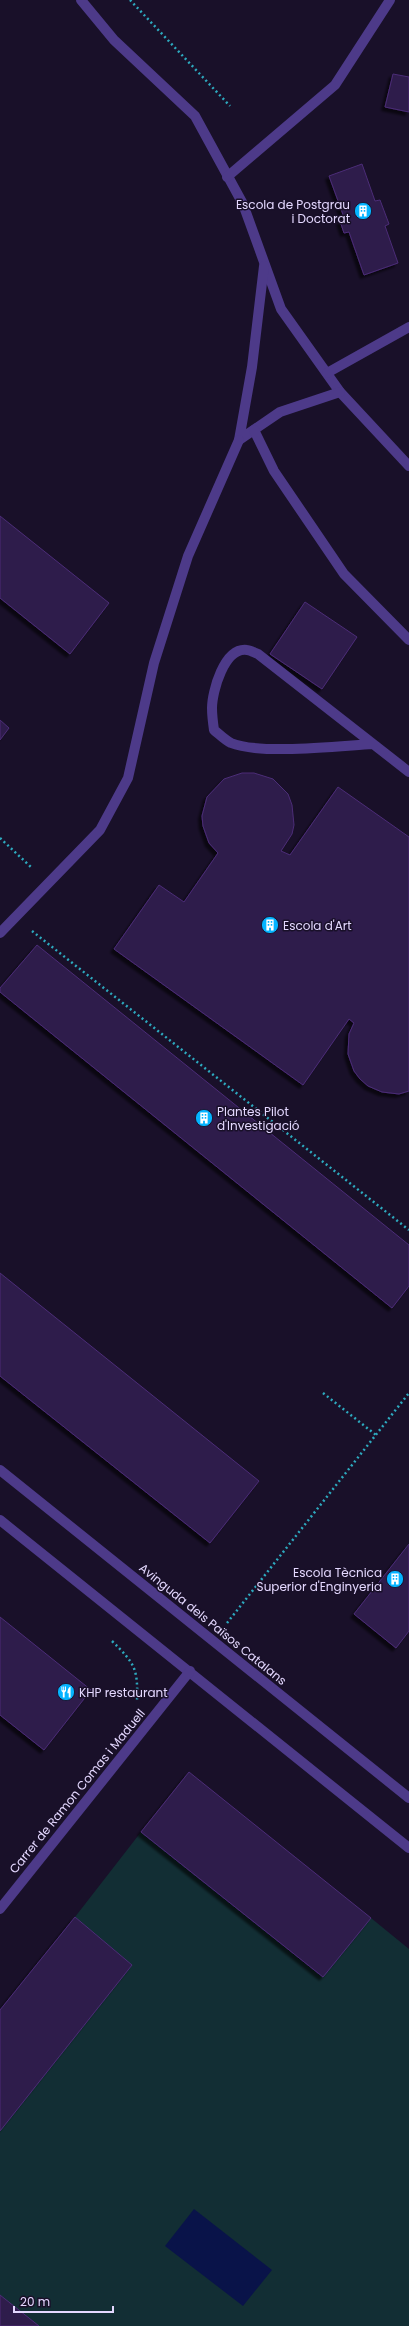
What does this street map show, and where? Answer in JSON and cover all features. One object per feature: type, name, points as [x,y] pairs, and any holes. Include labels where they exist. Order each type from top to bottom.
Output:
[{"type":"street","points":[[80,0],[114,40],[195,116],[243,204],[281,309],[340,392],[409,466]]},
{"type":"street","points":[[228,177],[335,85],[390,0]]},
{"type":"street","points":[[0,933],[47,882],[100,830],[128,778],[154,663],[188,556],[239,440],[252,367],[265,264]]},
{"type":"street","points":[[327,373],[409,327]]},
{"type":"street","points":[[239,440],[280,412],[340,392]]},
{"type":"street","points":[[254,430],[274,471],[344,574],[409,640]]},
{"type":"street","points":[[372,744],[274,748],[246,747],[230,742],[214,730],[212,707],[216,682],[228,658],[236,652],[246,650],[258,654],[409,772]]},
{"type":"street","name":"Avinguda dels Països Catalans","points":[[0,1470],[409,1798]]},
{"type":"street","points":[[0,1520],[409,1848]]},
{"type":"street","name":"Carrer de Ramon Comas i Maduell","points":[[0,1909],[190,1671]]},
{"type":"path","points":[[130,0],[230,106]]},
{"type":"path","points":[[0,838],[47,882]]},
{"type":"path","points":[[14,917],[409,1230]]},
{"type":"path","points":[[212,1641],[409,1392]]},
{"type":"path","points":[[323,1393],[376,1435]]},
{"type":"path","points":[[122,1617],[108,1638],[132,1660],[138,1678],[137,1706]]},
{"type":"green space","points":[[141,1832],[322,1977],[371,1918],[409,1949],[409,2326],[39,2326],[0,2295],[0,2131],[132,1965],[75,1917]]},
{"type":"shaded area","points":[[194,2209],[272,2270],[243,2306],[165,2246]]},
{"type":"building","points":[[393,74],[409,77],[409,112],[385,107]]},
{"type":"building","name":"Escola de Postgrau i Doctorat","points":[[362,164],[375,201],[380,200],[389,224],[385,226],[398,263],[364,275],[349,232],[344,233],[340,221],[345,220],[329,176]]},
{"type":"building","points":[[0,516],[109,603],[70,654],[0,598]]},
{"type":"building","points":[[305,602],[357,637],[322,689],[270,654]]},
{"type":"building","points":[[0,720],[9,728],[0,740]]},
{"type":"building","name":"Escola d'Art","points":[[242,773],[254,773],[273,779],[288,794],[292,805],[294,825],[292,834],[281,851],[290,855],[338,787],[409,837],[409,1091],[399,1094],[382,1092],[368,1086],[360,1079],[354,1071],[348,1054],[349,1034],[354,1023],[349,1019],[303,1085],[114,949],[159,885],[184,902],[218,853],[209,843],[203,826],[202,816],[207,797],[224,779]]},
{"type":"building","name":"Plantes Pilot d'Investigació","points":[[37,945],[409,1245],[409,1286],[392,1308],[0,992],[0,988]]},
{"type":"building","points":[[0,1273],[259,1481],[210,1543],[0,1376]]},
{"type":"building","name":"Escola Tècnica Superior d'Enginyeria","points":[[409,1544],[409,1631],[396,1648],[354,1614]]},
{"type":"building","points":[[0,1617],[91,1690],[44,1750],[0,1715]]},
{"type":"building","points":[[189,1772],[371,1918],[323,1977],[141,1832]]},
{"type":"building","points":[[75,1917],[132,1965],[0,2131],[0,2010]]},
{"type":"building","points":[[0,2295],[39,2326],[0,2326]]},
{"type":"place","name":"Escola de Postgrau i Doctorat","points":[[363,211]]},
{"type":"place","name":"Escola d'Art","points":[[270,925]]},
{"type":"place","name":"Plantes Pilot d'Investigació","points":[[204,1118]]},
{"type":"place","name":"Escola Tècnica Superior d'Enginyeria","points":[[395,1579]]},
{"type":"place","name":"KHP restaurant","points":[[66,1692]]}]
